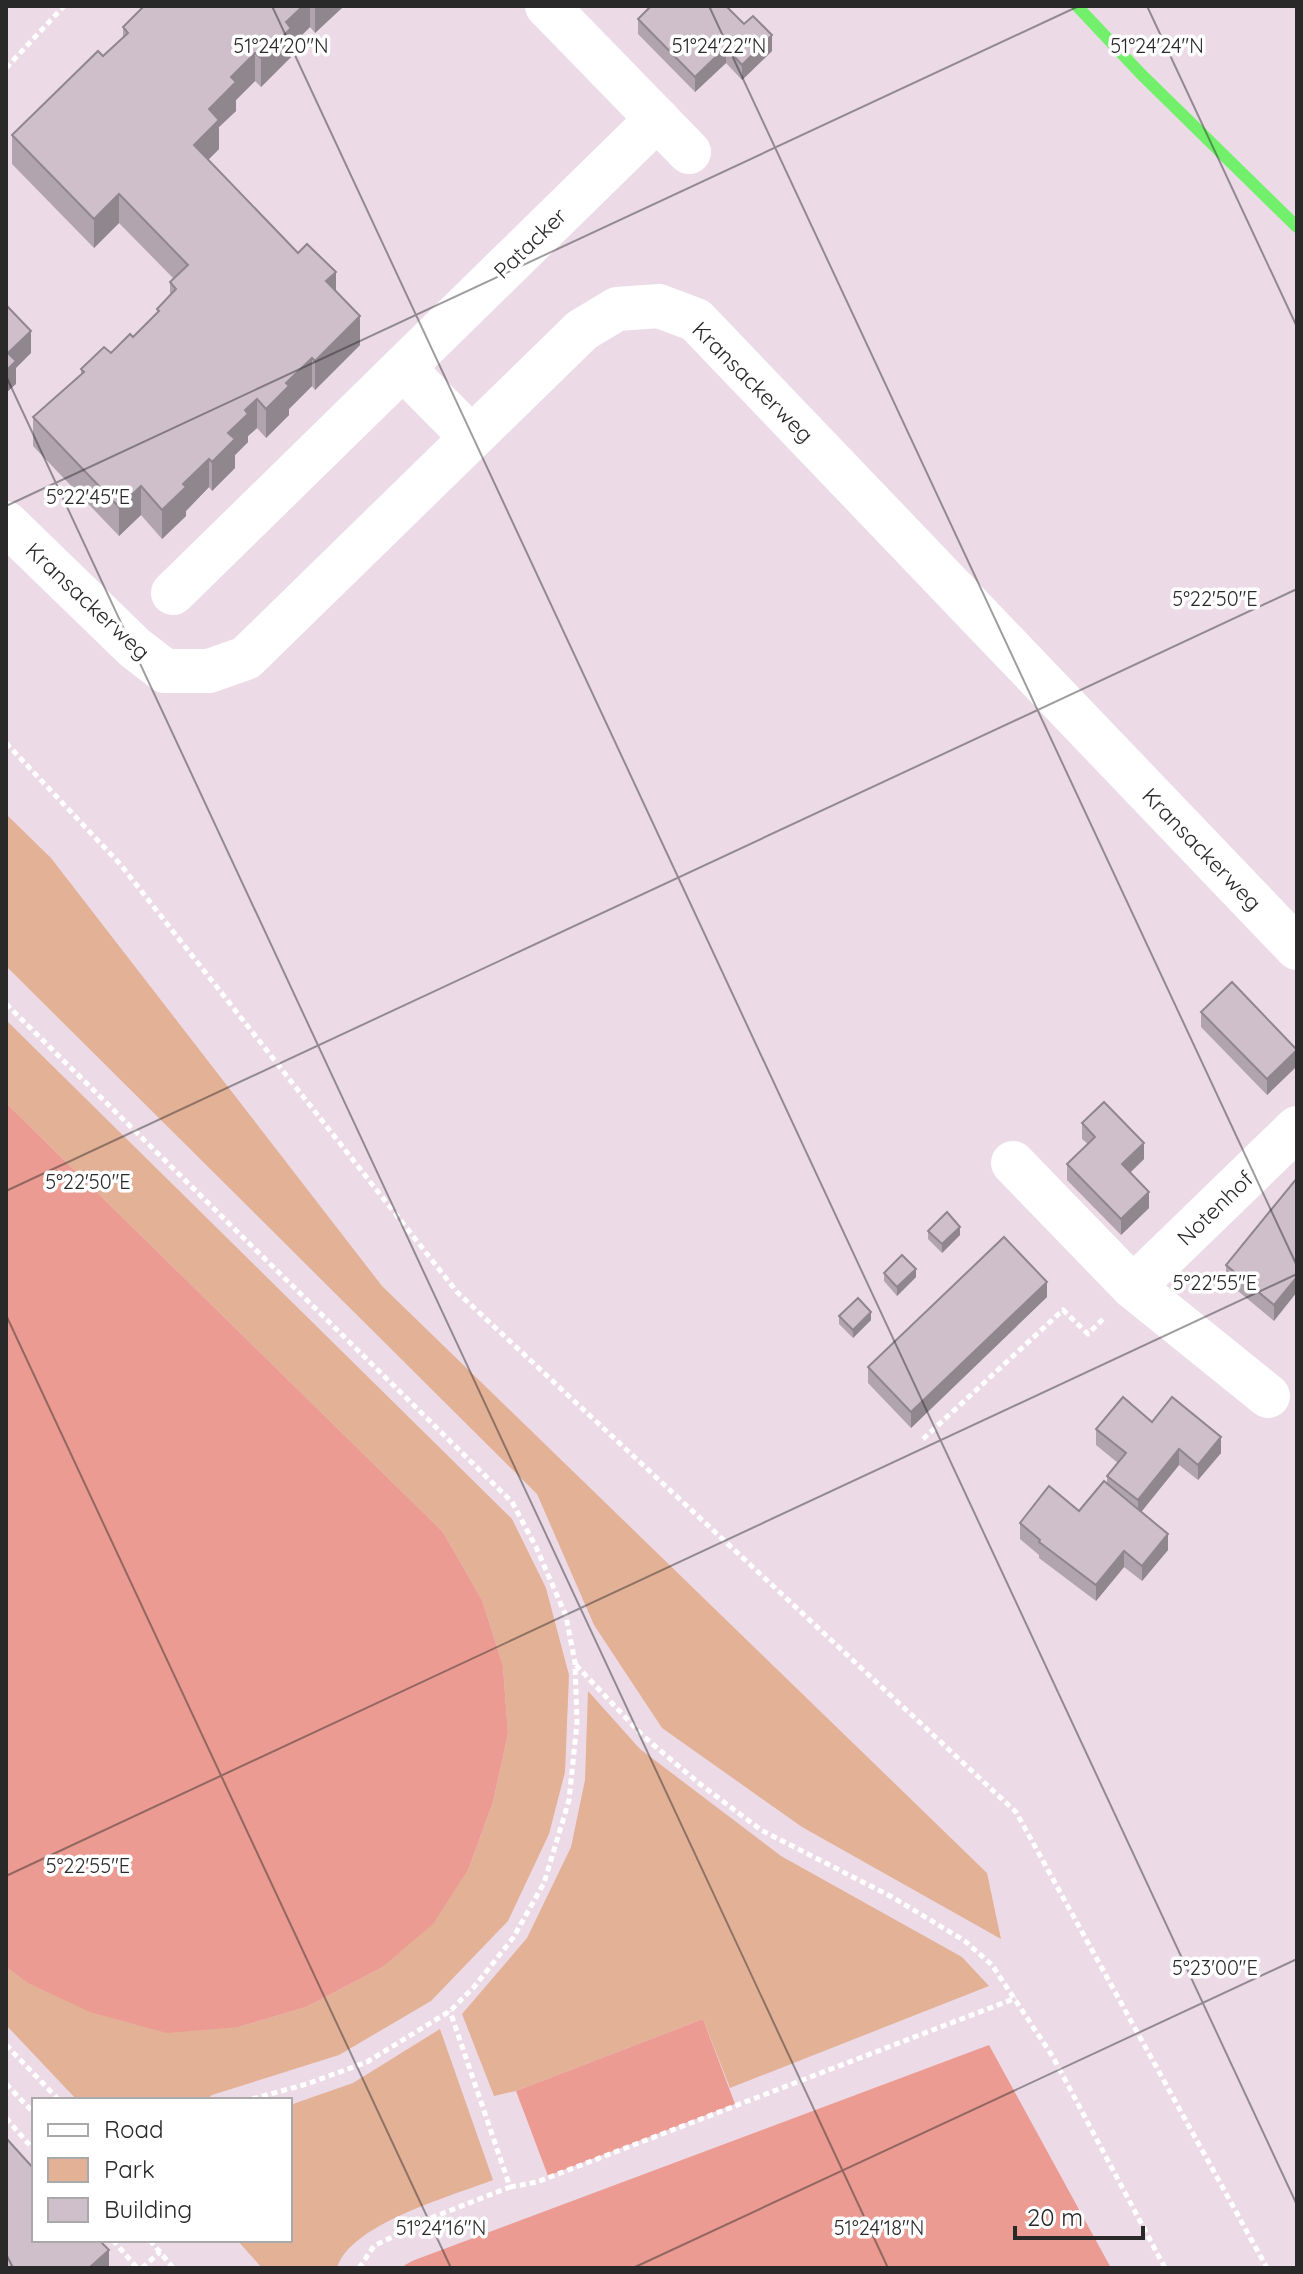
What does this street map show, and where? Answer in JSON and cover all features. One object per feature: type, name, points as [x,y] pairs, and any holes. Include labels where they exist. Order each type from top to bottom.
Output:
[{"type":"street","points":[[547,6],[689,152]]},
{"type":"street","name":"Patacker","points":[[173,593],[657,119]]},
{"type":"street","name":"Kransackerweg","points":[[6,523],[135,648],[165,671],[209,671],[246,658],[582,330],[617,309],[659,306],[696,320],[1297,948]]},
{"type":"street","points":[[403,368],[471,437]]},
{"type":"street","name":"Notenhof","points":[[1133,1287],[1297,1128]]},
{"type":"street","points":[[1013,1163],[1133,1287],[1268,1396]]},
{"type":"path","points":[[6,68],[64,6]]},
{"type":"path","points":[[6,743],[120,864],[457,1292],[1016,1812],[1267,2268]]},
{"type":"path","points":[[6,1004],[512,1502],[536,1547],[566,1616],[575,1663],[577,1723],[569,1800],[544,1883],[513,1938],[474,1987],[450,2011],[367,2062],[307,2084],[255,2098]]},
{"type":"path","points":[[923,1439],[1063,1310],[1088,1334]]},
{"type":"path","points":[[575,1663],[643,1736],[761,1830],[892,1897],[965,1941],[992,1965],[1053,2057],[1165,2268]]},
{"type":"path","points":[[359,2268],[374,2246],[431,2218],[510,2187],[537,2182],[1016,1998]]},
{"type":"path","points":[[450,2011],[510,2187]]},
{"type":"path","points":[[6,2045],[57,2098]]},
{"type":"path","points":[[6,2084],[32,2111]]},
{"type":"path","points":[[6,2118],[32,2148]]},
{"type":"path","points":[[115,2242],[140,2268],[160,2252]]},
{"type":"path","points":[[152,2242],[173,2268]]},
{"type":"green space","points":[[6,814],[51,858],[382,1286],[987,1873],[1001,1939],[802,1827],[662,1728],[594,1625],[537,1494],[6,966]]},
{"type":"green space","points":[[6,1020],[512,1519],[546,1588],[569,1675],[565,1772],[549,1834],[508,1921],[431,2001],[339,2055],[208,2098],[75,2098],[6,2025],[6,1967],[26,1982],[239,2027],[306,2007],[381,1968],[469,1868],[493,1802],[508,1734],[503,1666],[482,1600],[443,1532],[6,1103]]},
{"type":"green space","points":[[588,1691],[640,1749],[781,1856],[962,1957],[989,1986],[730,2088],[703,2019],[516,2091],[494,2096],[462,2014],[527,1938],[571,1847],[585,1780]]},
{"type":"green space","points":[[440,2029],[493,2180],[429,2203],[381,2225],[346,2252],[337,2268],[262,2268],[239,2242],[292,2242],[292,2104],[353,2083]]},
{"type":"shaded area","points":[[6,1103],[443,1532],[482,1600],[503,1666],[508,1734],[493,1802],[469,1868],[433,1924],[381,1968],[306,2007],[239,2027],[167,2033],[90,2012],[26,1982],[6,1967]]},
{"type":"shaded area","points":[[703,2019],[735,2104],[548,2176],[516,2091]]},
{"type":"shaded area","points":[[989,2045],[1111,2268],[400,2268],[412,2261]]},
{"type":"building","points":[[144,6],[303,6],[286,22],[291,28],[261,58],[255,53],[231,77],[236,82],[209,109],[219,120],[194,145],[298,253],[307,244],[336,272],[326,281],[360,316],[315,361],[312,358],[286,383],[289,386],[266,409],[257,399],[245,410],[248,414],[228,433],[235,439],[183,484],[186,487],[162,510],[141,486],[119,507],[33,417],[84,372],[81,369],[104,347],[111,353],[130,334],[133,337],[176,289],[170,282],[188,265],[119,194],[94,219],[12,135],[98,51],[103,56],[128,33],[123,27]]},
{"type":"building","points":[[651,6],[726,6],[744,24],[753,16],[772,35],[742,65],[726,47],[695,77],[638,19]]},
{"type":"building","points":[[6,305],[31,331],[8,353],[16,361],[6,371]]},
{"type":"building","points":[[1232,982],[1297,1050],[1267,1079],[1201,1012]]},
{"type":"building","points":[[1104,1102],[1144,1143],[1122,1164],[1149,1192],[1121,1219],[1067,1164],[1095,1137],[1082,1123]]},
{"type":"building","points":[[1297,1178],[1297,1277],[1274,1305],[1226,1265]]},
{"type":"building","points":[[947,1212],[960,1227],[942,1244],[928,1231]]},
{"type":"building","points":[[1004,1237],[1047,1282],[911,1412],[868,1367]]},
{"type":"building","points":[[902,1255],[916,1269],[897,1287],[884,1273]]},
{"type":"building","points":[[858,1298],[871,1312],[853,1330],[839,1316]]},
{"type":"building","points":[[1123,1397],[1152,1422],[1172,1397],[1221,1437],[1198,1465],[1179,1449],[1138,1500],[1107,1476],[1126,1453],[1096,1429]]},
{"type":"building","points":[[1104,1481],[1168,1534],[1142,1566],[1124,1551],[1096,1585],[1039,1542],[1020,1523],[1049,1486],[1079,1511]]},
{"type":"building","points":[[6,2138],[32,2167],[32,2242],[101,2242],[109,2250],[89,2268],[6,2268]]},
{"type":"waterway","points":[[1077,6],[1141,74],[1297,227]]}]
